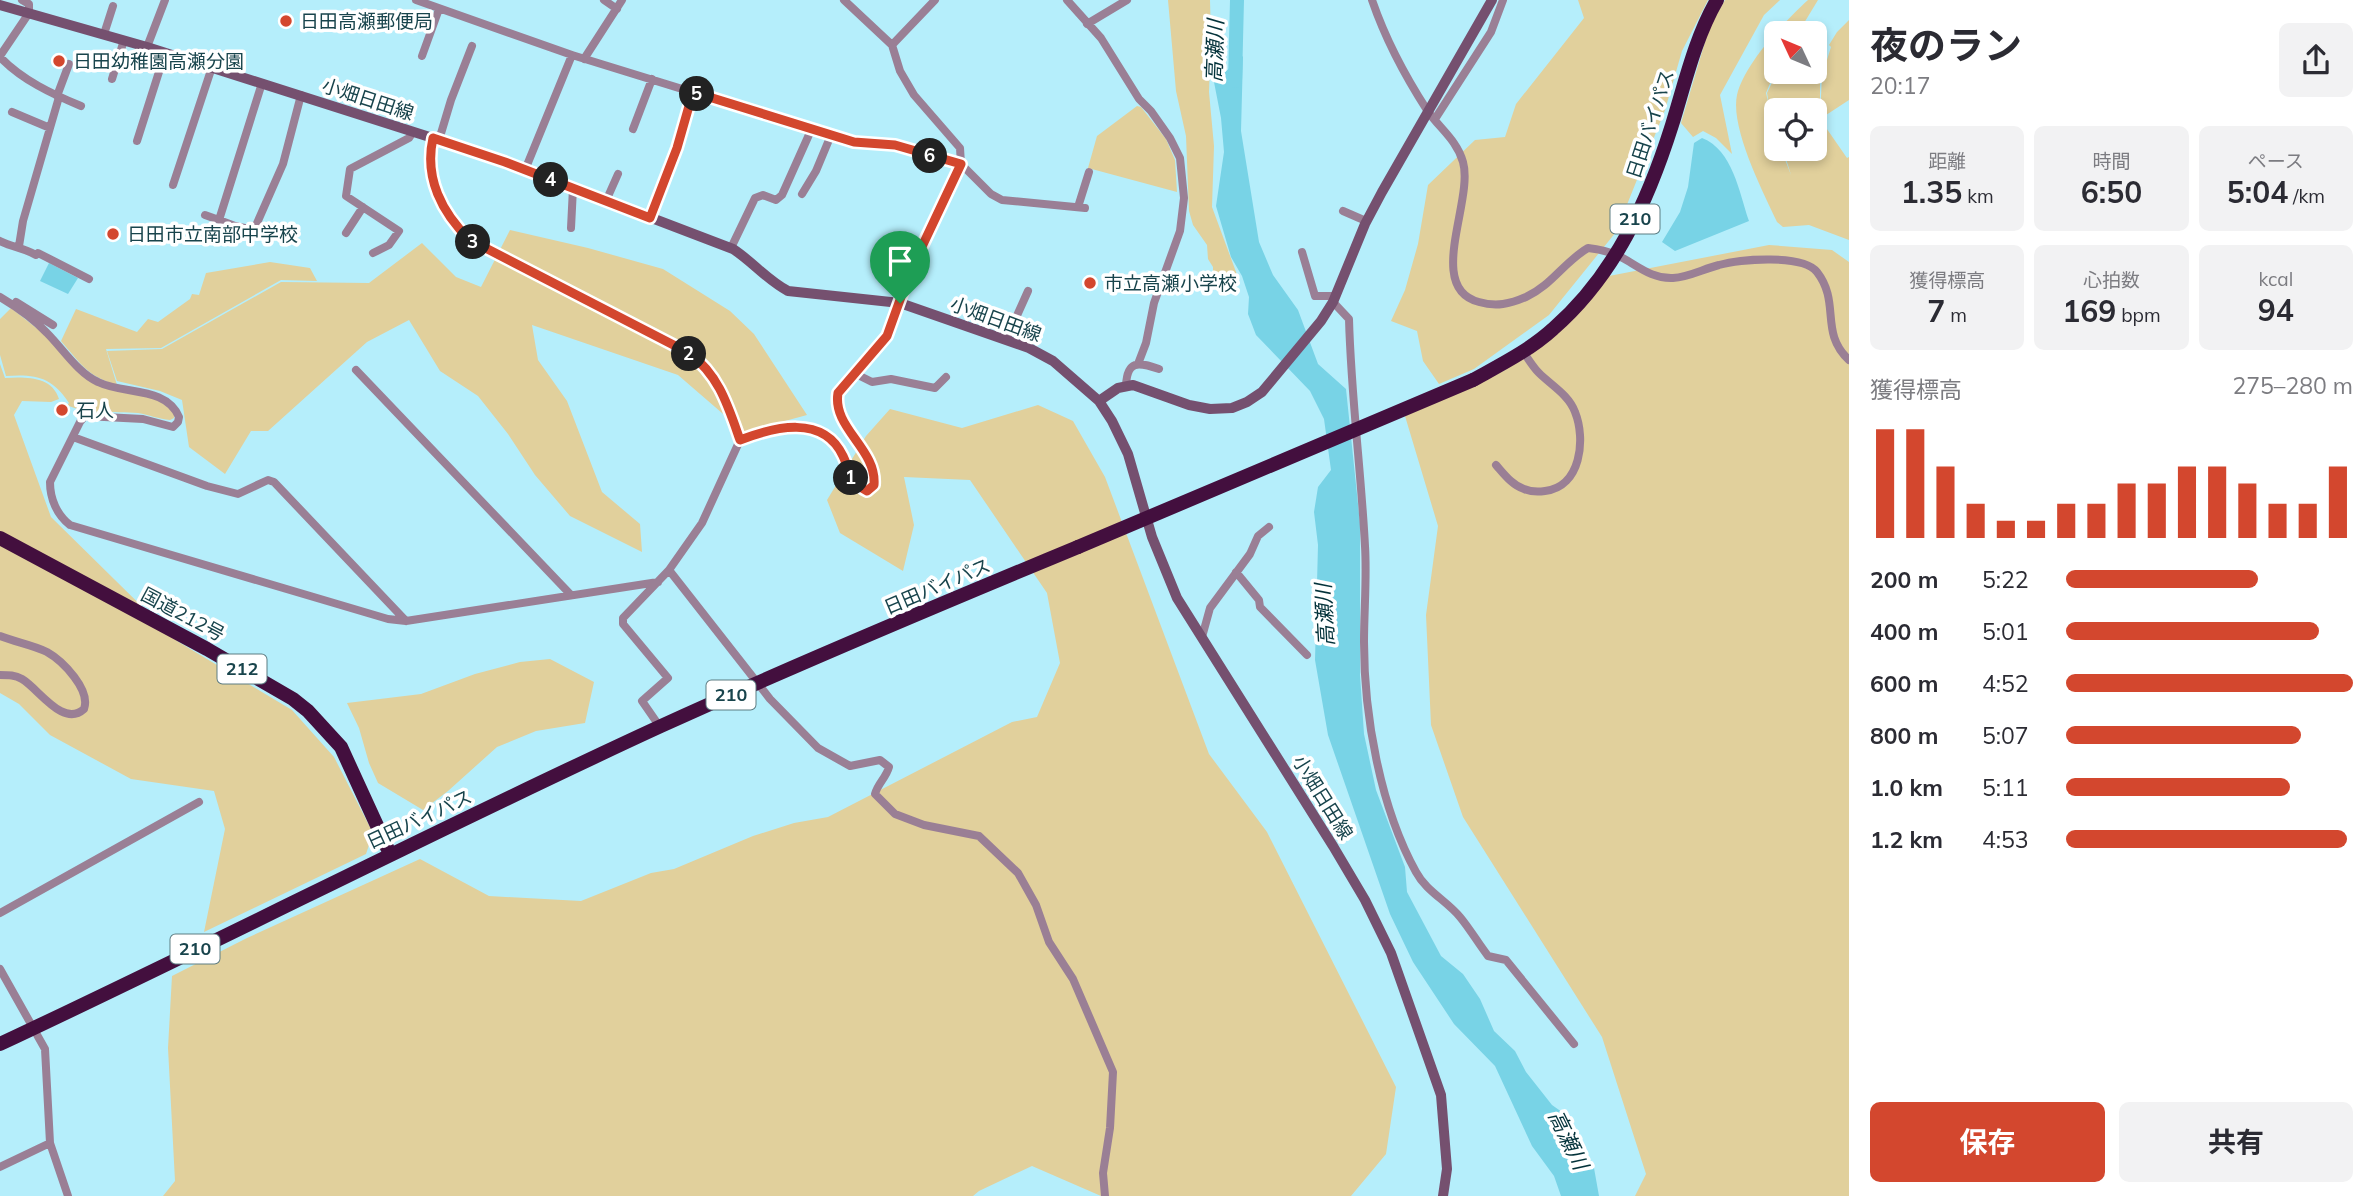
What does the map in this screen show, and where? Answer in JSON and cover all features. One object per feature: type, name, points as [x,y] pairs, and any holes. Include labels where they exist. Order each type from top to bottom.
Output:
[{"type":"highway","name":"日田バイパス","points":[[0,1044],[390,854],[660,727],[759,682],[1473,380],[1522,351],[1553,329],[1599,280],[1617,255],[1651,185],[1693,53],[1717,0]]},
{"type":"highway","name":"国道212号","points":[[0,538],[207,649],[309,711],[341,747],[390,854]]},
{"type":"main road","points":[[1099,401],[1118,388],[1133,384],[1189,405],[1210,409],[1232,408],[1262,392],[1321,321],[1334,299],[1366,221],[1431,115],[1492,0]]},
{"type":"main road","name":"小畑日田線","points":[[0,5],[212,67],[525,170],[731,248],[752,261],[788,291],[900,303],[1054,360],[1099,401],[1112,421],[1128,454],[1152,537],[1177,598],[1333,846],[1365,900],[1391,953],[1441,1095],[1447,1169],[1443,1196]]},
{"type":"street","points":[[22,0],[29,4],[29,13],[0,57],[13,71],[81,106]]},
{"type":"street","points":[[147,47],[165,0]]},
{"type":"street","points":[[416,0],[584,59],[854,142],[895,145],[961,164],[983,187],[1002,200],[1082,207],[1089,172]]},
{"type":"street","points":[[604,0],[617,9]]},
{"type":"street","points":[[584,59],[622,0]]},
{"type":"street","points":[[740,440],[764,431],[803,426],[823,434],[842,454],[852,479],[859,487],[867,491],[874,485],[875,473],[839,416],[836,405],[838,393],[887,336],[910,272],[961,164],[960,148],[914,95],[900,71],[891,45],[844,0]]},
{"type":"street","points":[[891,45],[935,0]]},
{"type":"street","points":[[1067,0],[1101,38],[1139,99],[1170,138],[1180,158],[1184,198],[1180,231],[1154,303],[1146,343],[1138,364]]},
{"type":"street","points":[[1087,23],[1128,0]]},
{"type":"street","points":[[1372,0],[1382,28],[1431,115],[1455,144],[1463,160],[1466,175],[1453,256],[1453,274],[1457,288],[1465,297],[1492,305],[1508,304],[1543,288],[1579,253],[1588,248],[1617,255],[1645,272],[1667,278],[1695,274],[1721,264],[1793,260],[1812,266],[1823,281],[1829,296],[1833,341],[1838,350],[1849,359]]},
{"type":"street","points":[[1431,115],[1491,32],[1503,0]]},
{"type":"street","points":[[104,34],[113,6]]},
{"type":"street","points":[[422,56],[439,9]]},
{"type":"street","points":[[112,79],[124,40]]},
{"type":"street","points":[[472,46],[436,139],[431,165],[436,191],[453,223],[470,240],[689,353],[703,363],[725,397],[740,440],[702,523],[669,570],[623,618],[623,624],[668,678],[642,701],[660,727]]},
{"type":"street","points":[[137,141],[165,53]]},
{"type":"street","points":[[525,170],[572,55]]},
{"type":"street","points":[[19,246],[23,221],[69,64]]},
{"type":"street","points":[[173,185],[212,67]]},
{"type":"street","points":[[633,129],[652,79]]},
{"type":"street","points":[[219,220],[262,83]]},
{"type":"street","points":[[650,218],[677,148],[693,92]]},
{"type":"street","points":[[205,215],[254,230],[283,164],[301,95]]},
{"type":"street","points":[[12,112],[50,128]]},
{"type":"street","points":[[731,248],[755,198],[762,195],[776,200],[782,195],[812,128]]},
{"type":"street","points":[[373,253],[388,245],[399,231],[346,196],[350,169],[409,138],[413,132]]},
{"type":"street","points":[[802,194],[816,171],[831,135]]},
{"type":"street","points":[[606,201],[618,174]]},
{"type":"street","points":[[571,228],[573,188]]},
{"type":"street","points":[[346,233],[363,207]]},
{"type":"street","points":[[1343,211],[1366,221]]},
{"type":"street","points":[[0,241],[10,246],[19,246],[89,279]]},
{"type":"street","points":[[1302,252],[1315,296],[1334,299],[1349,319],[1350,374],[1362,477],[1366,555],[1364,642],[1368,701],[1387,807],[1416,873],[1426,886],[1459,916],[1488,956],[1506,960],[1574,1044]]},
{"type":"street","points":[[1006,340],[1028,291]]},
{"type":"street","points":[[2,298],[9,299],[53,325]]},
{"type":"street","points":[[2,298],[46,332],[88,377],[116,389],[170,401],[179,416],[178,422],[173,426],[143,419],[85,416],[50,482],[50,492],[59,514],[70,525],[388,619],[406,621],[657,582]]},
{"type":"street","points":[[1496,465],[1522,489],[1532,492],[1548,491],[1556,489],[1568,480],[1578,459],[1581,443],[1575,410],[1537,371],[1522,351]]},
{"type":"street","points":[[1126,386],[1127,373],[1131,367],[1138,364],[1159,369]]},
{"type":"street","points":[[356,370],[571,595]]},
{"type":"street","points":[[854,373],[872,382],[891,379],[935,388],[946,377]]},
{"type":"street","points":[[73,437],[207,486],[239,494],[268,480],[274,482],[406,621]]},
{"type":"street","points":[[1202,638],[1210,608],[1250,554],[1258,536],[1269,527]]},
{"type":"street","points":[[669,570],[771,699],[818,748],[850,766],[880,760],[889,767],[886,778],[878,785],[875,794],[895,814],[924,825],[979,836],[1018,873],[1036,905],[1049,942],[1073,979],[1113,1072],[1110,1128],[1103,1173],[1105,1196]]},
{"type":"street","points":[[1236,572],[1259,600],[1260,607],[1307,655]]},
{"type":"street","points":[[0,636],[49,653],[65,666],[85,696],[84,709],[71,715],[55,708],[25,681],[12,675],[0,675]]},
{"type":"street","points":[[0,913],[199,802]]},
{"type":"street","points":[[0,969],[45,1049],[50,1143],[68,1196]]},
{"type":"street","points":[[0,1167],[50,1143]]},
{"type":"shaded area","points":[[1168,0],[1210,0],[1209,92],[1214,146],[1212,207],[1239,280],[1222,288],[1213,282],[1213,267],[1208,259],[1207,245],[1193,225],[1189,211],[1186,136],[1176,91]]},
{"type":"shaded area","points":[[1578,0],[1708,0],[1682,51],[1665,110],[1616,232],[1549,315],[1474,369],[1439,384],[1423,361],[1417,331],[1391,321],[1405,290],[1418,244],[1428,185],[1475,140],[1505,137],[1516,104],[1584,18]]},
{"type":"shaded area","points":[[1725,0],[1780,0],[1764,15],[1720,95],[1732,154],[1716,138],[1703,131],[1693,137],[1681,123],[1710,25]]},
{"type":"shaded area","points":[[1808,0],[1818,0],[1805,21],[1787,21]]},
{"type":"shaded area","points":[[1849,20],[1849,100],[1827,114],[1827,98],[1821,98],[1822,84],[1827,84],[1829,45]]},
{"type":"shaded area","points":[[1764,47],[1764,84],[1770,84],[1766,93],[1767,98],[1764,98],[1764,161],[1786,161],[1791,175],[1787,161],[1827,161],[1827,129],[1847,158],[1849,157],[1849,240],[1809,225],[1783,227],[1777,222],[1749,160],[1736,109],[1741,83]]},
{"type":"shaded area","points":[[1771,84],[1820,84],[1820,98],[1768,98]]},
{"type":"shaded area","points":[[1137,106],[1141,107],[1166,139],[1175,160],[1177,192],[1088,168],[1097,136]]},
{"type":"shaded area","points":[[510,230],[663,269],[730,311],[754,334],[807,415],[744,432],[678,375],[532,325],[538,360],[567,401],[602,492],[640,524],[642,552],[570,516],[535,475],[478,396],[440,371],[409,320],[367,342],[268,431],[251,431],[225,474],[189,447],[182,400],[160,391],[117,381],[107,351],[162,349],[281,282],[369,283],[422,243],[456,277],[481,287]]},
{"type":"shaded area","points":[[1769,245],[1832,250],[1849,262],[1849,1196],[1635,1196],[1646,1174],[1602,1037],[1463,817],[1431,725],[1426,615],[1438,526],[1405,416],[1505,370],[1554,336],[1609,276]]},
{"type":"shaded area","points":[[270,262],[310,268],[317,281],[281,280],[161,348],[106,349],[117,385],[91,373],[61,341],[76,309],[137,332],[148,319],[158,322],[190,299],[192,294],[199,295],[206,273]]},
{"type":"shaded area","points":[[11,308],[44,334],[86,378],[157,399],[174,412],[174,418],[170,420],[138,413],[75,408],[67,405],[69,403],[63,394],[42,379],[6,376],[0,355],[0,319]]},
{"type":"shaded area","points":[[0,364],[5,378],[37,379],[50,386],[59,399],[51,402],[22,401],[14,415],[51,517],[177,641],[292,710],[334,757],[373,833],[366,854],[204,932],[225,829],[214,791],[131,779],[50,735],[19,704],[0,693]]},
{"type":"shaded area","points":[[1038,405],[1073,421],[1105,477],[1209,754],[1267,832],[1396,1087],[1386,1154],[1351,1196],[1101,1196],[1032,1166],[973,1196],[163,1196],[175,1181],[168,1048],[172,976],[247,938],[420,859],[489,896],[581,901],[651,873],[674,869],[753,836],[794,823],[828,817],[1012,722],[1037,717],[1060,663],[1047,593],[970,480],[904,477],[914,525],[903,571],[840,533],[827,500],[866,436],[890,409],[962,428]]},
{"type":"shaded area","points":[[550,659],[594,682],[585,723],[536,731],[497,747],[423,810],[378,783],[359,728],[347,703],[421,694],[475,674],[520,662]]},
{"type":"water","points":[[1243,56],[1241,131],[1259,242],[1273,275],[1298,310],[1318,364],[1346,389],[1360,523],[1360,675],[1364,734],[1376,790],[1405,867],[1407,892],[1441,956],[1463,974],[1480,999],[1494,1031],[1515,1051],[1526,1072],[1552,1105],[1569,1117],[1594,1168],[1599,1196],[1561,1196],[1554,1176],[1532,1146],[1495,1066],[1454,1024],[1413,962],[1390,914],[1328,735],[1315,660],[1318,545],[1314,512],[1318,487],[1331,470],[1324,419],[1310,391],[1256,335],[1248,314],[1249,297],[1242,276],[1231,257],[1216,206],[1224,152],[1214,82]]},
{"type":"water","points":[[1702,138],[1713,144],[1728,162],[1749,221],[1675,251],[1662,242],[1680,212],[1688,187],[1694,143]]},
{"type":"water","points":[[49,263],[78,278],[68,294],[40,281]]},
{"type":"waterway","name":"高瀬川","points":[[1235,81],[1237,0]]},
{"type":"place","name":"日田高瀬郵便局","points":[[286,21]]},
{"type":"place","name":"日田幼稚園高瀬分園","points":[[59,61]]},
{"type":"place","name":"日田市立南部中学校","points":[[113,234]]},
{"type":"place","name":"市立高瀬小学校","points":[[1090,283]]},
{"type":"place","name":"石人","points":[[62,410]]},
{"type":"route","points":[[693,92],[854,142],[895,145],[961,164],[910,272],[900,303],[887,336],[838,393],[836,405],[839,416],[850,429],[875,473],[874,485],[867,491],[852,479],[842,454],[823,434],[803,426],[784,427],[740,440],[725,397],[703,363],[689,353],[470,240],[453,223],[436,191],[431,165],[433,138],[505,162],[650,218],[677,148],[693,92]]}]
